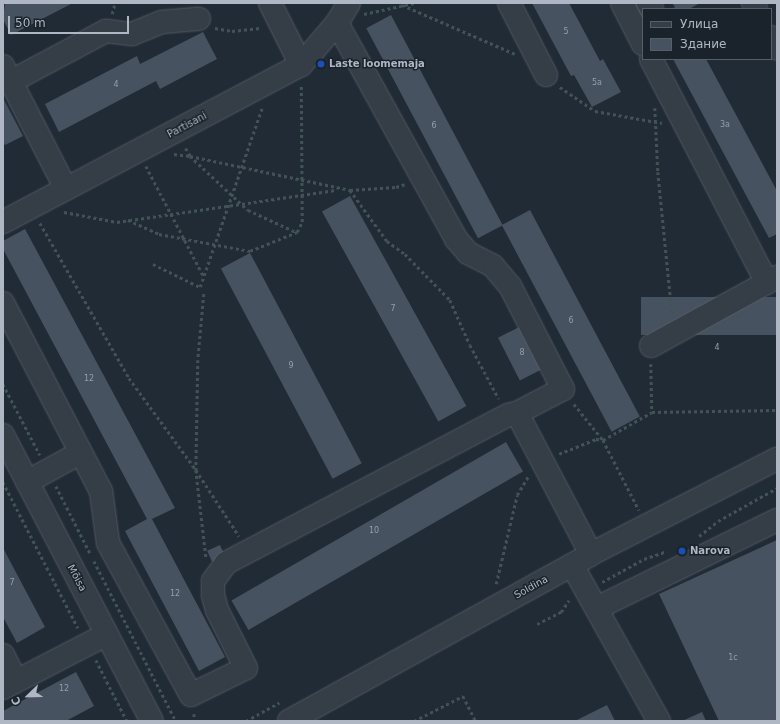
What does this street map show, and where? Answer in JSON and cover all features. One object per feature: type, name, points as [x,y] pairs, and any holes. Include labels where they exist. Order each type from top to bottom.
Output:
[{"type":"street","points":[[270,3],[301,65]]},
{"type":"street","points":[[510,3],[546,75]]},
{"type":"street","points":[[622,3],[638,22],[642,40]]},
{"type":"street","points":[[3,303],[101,491],[108,543],[190,695],[246,668],[217,610],[213,581],[226,563],[563,389],[510,286],[492,266],[468,253],[456,239],[421,176],[342,14]]},
{"type":"street","name":"Partisani","points":[[3,222],[301,65],[342,14]]},
{"type":"street","points":[[66,189],[7,74],[106,31],[132,34],[162,22],[199,19]]},
{"type":"street","points":[[772,39],[777,48]]},
{"type":"street","points":[[651,346],[772,280],[686,127],[652,60]]},
{"type":"street","points":[[512,414],[542,463],[591,554]]},
{"type":"street","name":"Mõisa","points":[[3,435],[152,721]]},
{"type":"street","points":[[27,482],[80,452]]},
{"type":"street","name":"Soldina","points":[[289,721],[591,554],[777,459]]},
{"type":"street","points":[[591,599],[777,520]]},
{"type":"street","points":[[572,565],[659,721]]},
{"type":"street","points":[[3,655],[10,685],[107,634]]},
{"type":"path","points":[[342,14],[373,14],[414,3]]},
{"type":"path","points":[[402,5],[510,54],[536,54]]},
{"type":"path","points":[[199,19],[208,26],[232,31],[281,26]]},
{"type":"path","points":[[128,220],[159,234],[250,251],[297,232],[302,222],[301,65]]},
{"type":"path","points":[[546,75],[569,96],[595,111],[686,127]]},
{"type":"path","points":[[153,264],[200,287],[240,166],[259,115],[276,78]]},
{"type":"path","points":[[655,100],[655,122],[675,333]]},
{"type":"path","points":[[138,151],[203,276]]},
{"type":"path","points":[[297,232],[248,210],[230,195],[190,156],[338,189],[350,190],[396,187],[421,176]]},
{"type":"path","points":[[249,550],[196,470],[129,378],[37,219],[34,206],[117,222],[338,189]]},
{"type":"path","points":[[350,190],[386,241],[405,254],[450,300],[470,345],[512,414]]},
{"type":"path","points":[[204,294],[198,360],[196,470],[205,553],[213,581]]},
{"type":"path","points":[[651,346],[652,412]]},
{"type":"path","points":[[563,389],[603,440],[640,512]]},
{"type":"path","points":[[496,589],[517,496],[530,471],[542,463],[596,439],[603,440],[652,412],[777,410]]},
{"type":"path","points":[[3,482],[127,721]]},
{"type":"path","points":[[697,537],[718,521],[777,488]]},
{"type":"path","points":[[537,624],[561,612],[570,599],[591,599],[644,559],[673,548]]},
{"type":"path","points":[[414,721],[463,696],[476,721]]},
{"type":"building","points":[[5,3],[73,3],[11,35],[3,19]]},
{"type":"building","points":[[532,3],[569,3],[600,61],[603,59],[621,92],[592,107],[574,75],[571,76]]},
{"type":"building","points":[[672,3],[700,3],[691,8],[674,8],[675,7]]},
{"type":"building","points":[[391,15],[503,225],[478,238],[366,28]]},
{"type":"building","points":[[203,32],[217,59],[160,89],[156,81],[59,132],[45,104],[137,56],[140,64]]},
{"type":"building","points":[[674,60],[707,60],[777,191],[777,234],[769,238]]},
{"type":"building","points":[[3,98],[23,136],[5,145],[3,142]]},
{"type":"building","points":[[350,196],[466,406],[438,421],[322,212]]},
{"type":"building","points":[[530,210],[640,417],[612,432],[502,225]]},
{"type":"building","points":[[25,229],[175,508],[152,519],[225,657],[199,671],[125,531],[147,519],[3,249],[3,241]]},
{"type":"building","points":[[250,253],[362,463],[333,479],[221,268]]},
{"type":"building","points":[[641,297],[777,297],[777,335],[641,335]]},
{"type":"building","points":[[658,315],[666,332],[653,338],[645,321]]},
{"type":"building","points":[[523,325],[545,368],[520,380],[498,338]]},
{"type":"building","points":[[506,442],[523,471],[248,630],[231,600]]},
{"type":"building","points":[[777,540],[777,721],[719,721],[659,594]]},
{"type":"building","points":[[220,545],[225,556],[212,562],[207,551]]},
{"type":"building","points":[[3,548],[45,627],[17,643],[3,617]]},
{"type":"building","points":[[76,672],[94,706],[66,721],[3,721],[3,711]]},
{"type":"building","points":[[607,705],[615,721],[575,721]]},
{"type":"building","points":[[702,712],[706,721],[682,721]]},
{"type":"place","name":"Laste loomemaja","points":[[321,64]]},
{"type":"place","name":"Narova","points":[[682,551]]}]
